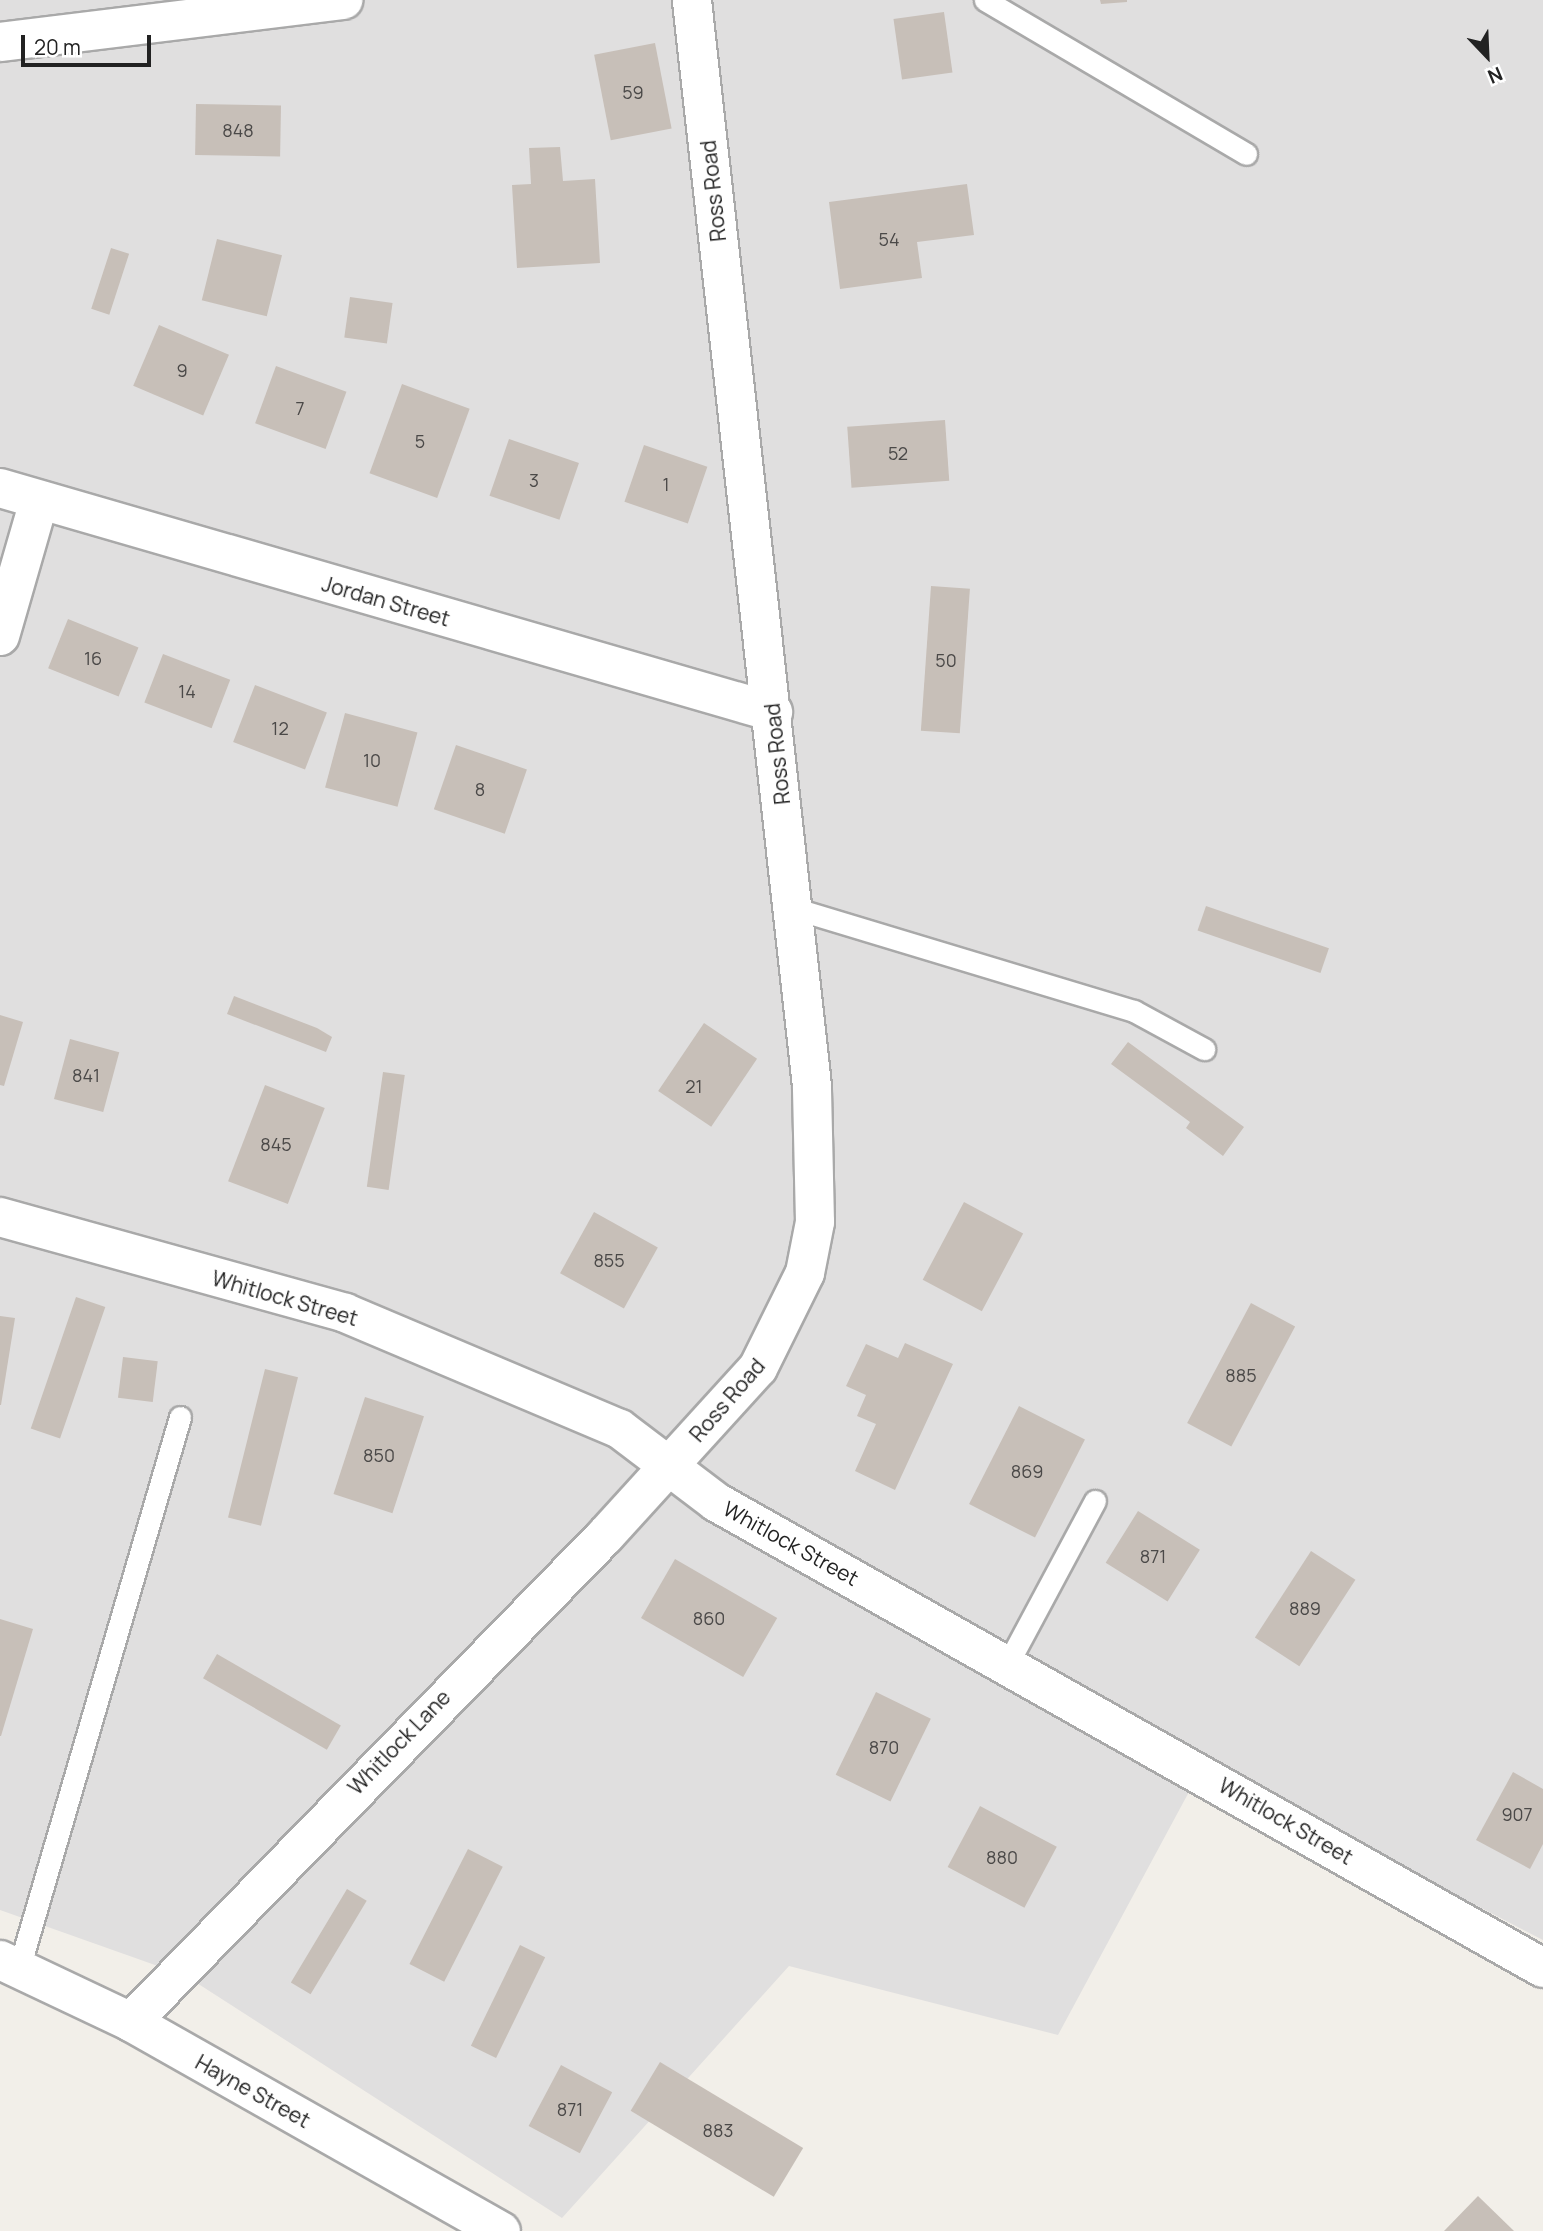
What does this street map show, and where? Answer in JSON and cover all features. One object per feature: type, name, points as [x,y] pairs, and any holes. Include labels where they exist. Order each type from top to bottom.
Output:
[{"type":"street","points":[[0,42],[343,0]]},
{"type":"street","name":"Ross Road","points":[[670,1465],[758,1368],[804,1273],[815,1222],[817,1153],[773,712],[692,0]]},
{"type":"street","name":"Jordan Street","points":[[0,488],[773,712]]},
{"type":"street","points":[[0,636],[39,501]]},
{"type":"street","name":"Whitlock Street","points":[[0,1217],[345,1313],[620,1429],[716,1502],[1007,1663],[1543,1968]]},
{"type":"street","name":"Whitlock Lane","points":[[131,2022],[670,1465]]},
{"type":"street","name":"Hayne Street","points":[[9,1964],[131,2022],[501,2231]]},
{"type":"lane","points":[[985,0],[1246,154]]},
{"type":"lane","points":[[793,908],[1135,1011],[1204,1049]]},
{"type":"lane","points":[[9,1964],[180,1417]]},
{"type":"lane","points":[[1007,1663],[1096,1502]]},
{"type":"shaded area","points":[[0,0],[1543,0],[1543,1940],[1204,1764],[1058,2035],[789,1966],[562,2218],[186,1976],[0,1910]]},
{"type":"building","points":[[1100,0],[1127,0],[1127,2],[1101,4]]},
{"type":"building","points":[[944,12],[952,72],[902,80],[893,19]]},
{"type":"building","points":[[655,43],[672,128],[611,140],[594,55]]},
{"type":"building","points":[[196,104],[281,105],[280,156],[195,155]]},
{"type":"building","points":[[560,147],[563,181],[595,179],[600,263],[517,268],[512,185],[531,184],[529,148]]},
{"type":"building","points":[[967,184],[974,235],[917,242],[922,278],[840,289],[829,202]]},
{"type":"building","points":[[217,239],[282,255],[267,316],[202,300]]},
{"type":"building","points":[[111,248],[129,254],[109,315],[91,309]]},
{"type":"building","points":[[350,297],[393,303],[387,344],[344,338]]},
{"type":"building","points":[[159,325],[229,355],[203,415],[133,386]]},
{"type":"building","points":[[276,366],[346,392],[326,449],[255,423]]},
{"type":"building","points":[[402,384],[470,409],[437,498],[370,473]]},
{"type":"building","points":[[945,420],[949,481],[851,488],[847,427]]},
{"type":"building","points":[[509,439],[579,463],[559,520],[489,496]]},
{"type":"building","points":[[644,445],[707,467],[688,524],[624,502]]},
{"type":"building","points":[[931,586],[970,589],[960,733],[921,731]]},
{"type":"building","points":[[68,619],[138,647],[119,697],[48,668]]},
{"type":"building","points":[[163,654],[230,680],[212,728],[144,703]]},
{"type":"building","points":[[255,685],[327,713],[305,770],[233,742]]},
{"type":"building","points":[[345,713],[417,732],[398,807],[325,787]]},
{"type":"building","points":[[456,745],[527,769],[505,834],[434,809]]},
{"type":"building","points":[[1206,906],[1329,948],[1320,973],[1198,931]]},
{"type":"building","points":[[234,996],[317,1028],[332,1037],[326,1052],[227,1014]]},
{"type":"building","points":[[0,1015],[23,1022],[4,1086],[0,1085]]},
{"type":"building","points":[[704,1023],[757,1059],[711,1127],[658,1091]]},
{"type":"building","points":[[70,1039],[119,1052],[103,1112],[54,1099]]},
{"type":"building","points":[[1128,1042],[1244,1127],[1223,1156],[1186,1128],[1190,1122],[1111,1064]]},
{"type":"building","points":[[383,1072],[405,1075],[389,1190],[367,1187]]},
{"type":"building","points":[[265,1085],[325,1108],[288,1204],[228,1181]]},
{"type":"building","points":[[964,1202],[1023,1233],[982,1311],[923,1280]]},
{"type":"building","points":[[594,1212],[658,1247],[624,1309],[560,1273]]},
{"type":"building","points":[[76,1297],[105,1307],[60,1439],[31,1428]]},
{"type":"building","points":[[1251,1303],[1295,1326],[1231,1447],[1187,1423]]},
{"type":"building","points":[[0,1316],[15,1318],[1,1405],[0,1405]]},
{"type":"building","points":[[905,1343],[953,1364],[895,1490],[855,1471],[876,1424],[857,1416],[866,1395],[846,1386],[866,1344],[898,1358]]},
{"type":"building","points":[[123,1357],[158,1361],[153,1402],[118,1398]]},
{"type":"building","points":[[265,1369],[298,1377],[261,1526],[228,1517]]},
{"type":"building","points":[[365,1397],[424,1416],[392,1513],[333,1494]]},
{"type":"building","points":[[1019,1406],[1085,1440],[1035,1538],[969,1504]]},
{"type":"building","points":[[1138,1511],[1200,1550],[1168,1601],[1106,1563]]},
{"type":"building","points":[[1311,1551],[1355,1580],[1299,1666],[1255,1637]]},
{"type":"building","points":[[675,1559],[777,1618],[743,1677],[641,1618]]},
{"type":"building","points":[[0,1619],[33,1629],[1,1736],[0,1736]]},
{"type":"building","points":[[217,1654],[341,1726],[327,1750],[203,1678]]},
{"type":"building","points":[[876,1692],[931,1719],[890,1801],[836,1775]]},
{"type":"building","points":[[1513,1772],[1543,1789],[1543,1844],[1530,1869],[1476,1840]]},
{"type":"building","points":[[980,1806],[1057,1847],[1024,1908],[948,1867]]},
{"type":"building","points":[[468,1849],[503,1867],[444,1982],[409,1964]]},
{"type":"building","points":[[347,1889],[367,1901],[311,1994],[291,1982]]},
{"type":"building","points":[[520,1945],[545,1957],[496,2058],[471,2046]]},
{"type":"building","points":[[660,2062],[803,2148],[774,2197],[631,2111]]},
{"type":"building","points":[[561,2065],[612,2092],[580,2153],[529,2126]]},
{"type":"building","points":[[1478,2196],[1514,2231],[1444,2231]]}]
